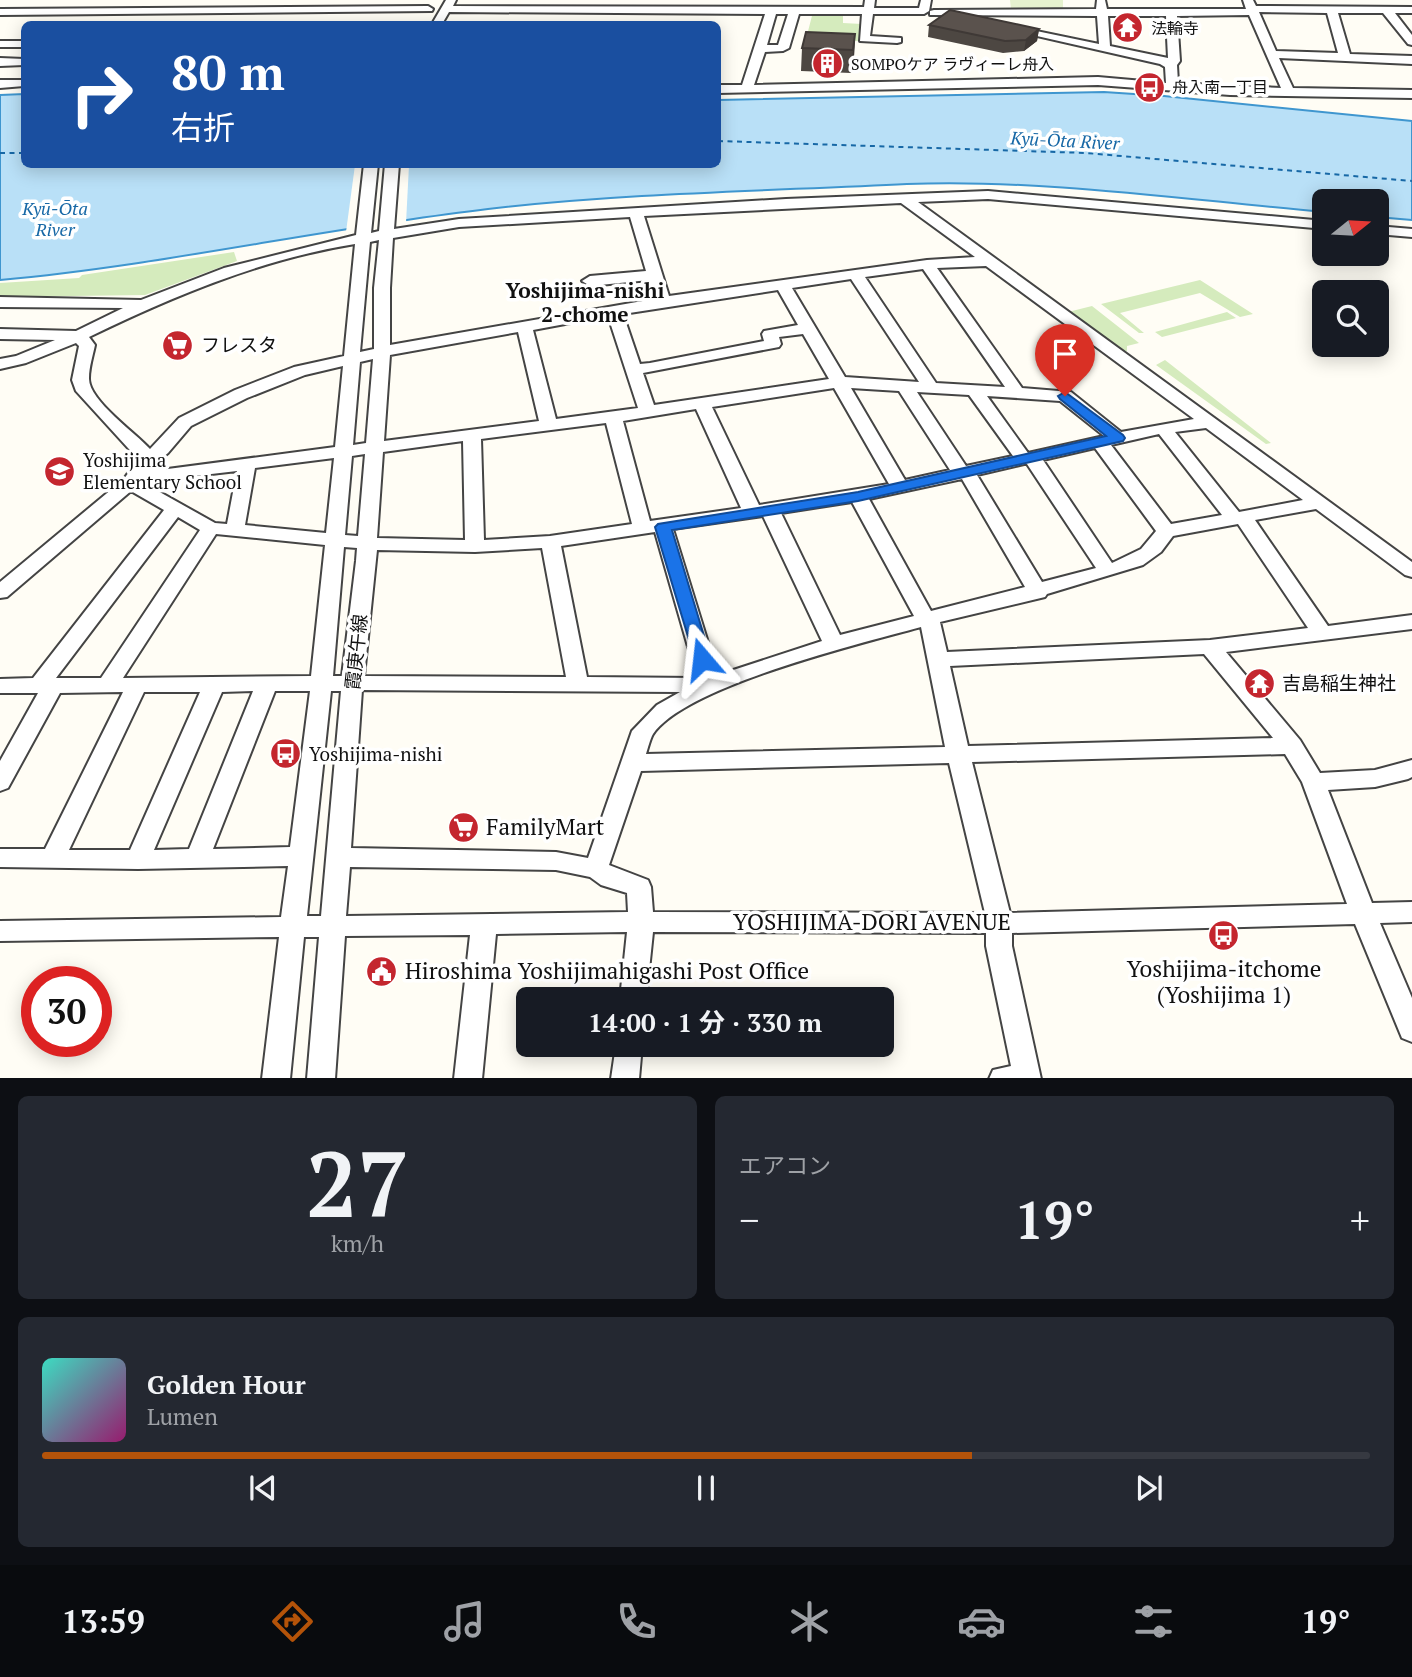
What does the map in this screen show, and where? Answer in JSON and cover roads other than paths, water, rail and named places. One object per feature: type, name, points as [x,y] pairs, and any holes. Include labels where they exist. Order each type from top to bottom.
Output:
[{"type":"street","points":[[111,21],[133,0]]},
{"type":"street","points":[[166,9],[176,0]]},
{"type":"street","points":[[233,21],[250,4]]},
{"type":"street","points":[[0,12],[66,5],[123,10],[250,4],[431,5]]},
{"type":"street","points":[[439,21],[449,4],[703,5],[794,10],[871,4],[928,8],[1101,7],[1171,12],[1251,7],[1412,10]]},
{"type":"street","points":[[871,4],[864,39],[897,40]]},
{"type":"street","points":[[421,21],[431,5]]},
{"type":"street","points":[[570,21],[580,5]]},
{"type":"street","points":[[747,88],[771,7]]},
{"type":"street","points":[[1101,7],[1105,45],[1102,48]]},
{"type":"street","points":[[1251,7],[1289,92]]},
{"type":"street","points":[[928,8],[1171,65]]},
{"type":"street","points":[[760,49],[783,48],[794,10]]},
{"type":"street","points":[[1332,10],[1345,58]]},
{"type":"street","points":[[1387,10],[1412,42]]},
{"type":"street","points":[[1171,12],[1174,61],[1171,65],[1172,86]]},
{"type":"street","points":[[0,44],[21,44]]},
{"type":"street","points":[[1273,54],[1412,60]]},
{"type":"street","points":[[0,62],[21,62]]},
{"type":"street","points":[[721,89],[1098,81],[1216,90],[1412,94]]},
{"type":"street","points":[[0,84],[21,83]]},
{"type":"street","points":[[276,1078],[345,453],[371,168]]},
{"type":"street","name":"霞庚午線","points":[[321,1078],[352,683],[367,543],[382,352],[382,288],[393,168]]},
{"type":"street","points":[[0,364],[20,360],[79,336],[144,304],[229,271],[363,234],[388,230],[524,217],[636,214],[786,203],[988,195],[1312,224]]},
{"type":"street","points":[[905,199],[1412,570]]},
{"type":"street","points":[[636,214],[663,302]]},
{"type":"street","points":[[421,236],[515,223],[524,217]]},
{"type":"street","points":[[1390,231],[1412,233]]},
{"type":"street","points":[[0,592],[139,472],[185,422],[300,371],[354,357],[663,302],[927,264],[988,261]]},
{"type":"street","points":[[927,264],[1017,394]]},
{"type":"street","points":[[855,274],[932,389]]},
{"type":"street","points":[[590,281],[655,275]]},
{"type":"street","points":[[782,284],[900,487]]},
{"type":"street","points":[[0,302],[144,304]]},
{"type":"street","points":[[614,311],[648,412]]},
{"type":"street","points":[[524,326],[549,425]]},
{"type":"street","points":[[632,370],[688,363],[704,357],[773,344],[770,334],[808,328]]},
{"type":"street","points":[[0,334],[79,336],[87,345],[80,380],[84,391],[124,436],[142,450],[139,472]]},
{"type":"street","points":[[139,472],[160,475],[345,453],[841,383],[1065,396],[1109,440],[1166,531]]},
{"type":"street","points":[[906,388],[965,473],[1038,592]]},
{"type":"street","points":[[975,391],[1028,458],[1108,571]]},
{"type":"street","points":[[702,403],[834,644]]},
{"type":"street","points":[[613,417],[710,685]]},
{"type":"street","points":[[139,472],[174,508],[211,528],[367,543],[475,546],[550,542],[858,496],[1163,428],[1208,422]]},
{"type":"street","points":[[1163,428],[1238,518],[1322,633]]},
{"type":"street","points":[[472,434],[475,546]]},
{"type":"street","points":[[234,530],[247,465]]},
{"type":"street","points":[[858,496],[926,620],[931,624],[958,754],[999,922],[999,946],[1027,1078]]},
{"type":"street","points":[[596,869],[643,731],[665,710],[710,685],[834,644],[1038,592],[1138,561],[1153,552],[1166,531],[1319,503]]},
{"type":"street","points":[[0,782],[46,685],[174,508]]},
{"type":"street","points":[[107,685],[211,528]]},
{"type":"street","points":[[550,542],[578,685]]},
{"type":"street","points":[[940,659],[1210,647],[1412,622]]},
{"type":"street","points":[[1210,647],[1292,746],[1313,782],[1363,913],[1412,1030]]},
{"type":"street","points":[[0,686],[136,687],[352,683],[710,685]]},
{"type":"street","points":[[197,859],[267,684]]},
{"type":"street","points":[[138,860],[215,685]]},
{"type":"street","points":[[53,858],[136,687]]},
{"type":"street","points":[[634,763],[1292,746]]},
{"type":"street","points":[[1313,782],[1363,782],[1392,776],[1412,768]]},
{"type":"street","points":[[0,858],[138,860],[302,856]]},
{"type":"street","points":[[340,857],[556,861],[596,869],[610,878],[639,887],[642,922],[634,987]]},
{"type":"street","name":"YOSHIJIMA-DORI AVENUE","points":[[0,931],[642,922],[999,922],[1412,912]]},
{"type":"street","points":[[468,1078],[484,926]]},
{"type":"street","points":[[625,1078],[628,1057]]},
{"type":"water","name":"Kyū-Ōta River","points":[[1104,92],[1164,96],[1412,121],[1412,220],[1390,218],[1390,189],[1312,189],[1312,211],[1064,187],[907,184],[645,196],[488,209],[123,265],[0,280],[0,95],[21,94],[21,168],[721,168],[721,100]]},
{"type":"place","name":"法輪寺","points":[[1128,28]]},
{"type":"place","name":"SOMPOケア ラヴィーレ舟入","points":[[828,64]]},
{"type":"place","name":"舟入南一丁目","points":[[1149,87]]},
{"type":"place","name":"フレスタ","points":[[178,345]]},
{"type":"place","name":"Yoshijima Elementary School","points":[[60,471]]},
{"type":"place","name":"吉島稲生神社","points":[[1259,683]]},
{"type":"place","name":"Yoshijima-nishi","points":[[286,754]]},
{"type":"place","name":"FamilyMart","points":[[463,827]]},
{"type":"place","name":"Yoshijima-itchome (Yoshijima 1)","points":[[1224,935]]},
{"type":"place","name":"Hiroshima Yoshijimahigashi Post Office","points":[[382,971]]},
{"type":"district","name":"Yoshijima-nishi 2-chome","points":[[585,303]]}]
